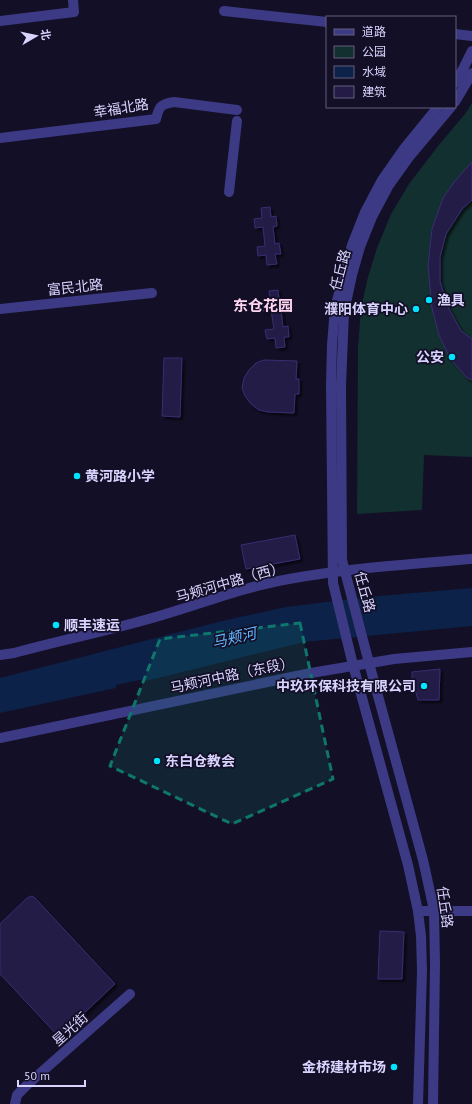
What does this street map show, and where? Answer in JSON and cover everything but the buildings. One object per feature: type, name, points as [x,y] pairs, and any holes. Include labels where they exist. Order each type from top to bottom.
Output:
[{"type":"street","points":[[0,21],[74,12],[73,0]]},
{"type":"street","points":[[224,11],[326,22]]},
{"type":"street","points":[[456,34],[472,36]]},
{"type":"street","points":[[456,81],[464,69],[472,50]]},
{"type":"street","points":[[456,100],[472,73]]},
{"type":"street","name":"幸福北路","points":[[0,138],[156,120],[159,109],[164,103],[174,102],[237,110]]},
{"type":"street","name":"任丘路","points":[[418,1104],[422,971],[421,936],[418,910],[408,864],[353,665],[332,573],[331,385],[332,345],[336,308],[352,245],[365,212],[382,180],[437,108]]},
{"type":"street","name":"任丘路","points":[[433,1104],[436,964],[434,910],[423,860],[368,663],[342,560],[341,362],[344,312],[360,247],[372,217],[389,184],[409,156],[450,108]]},
{"type":"street","points":[[229,192],[237,121]]},
{"type":"street","name":"富民北路","points":[[0,309],[152,292]]},
{"type":"street","name":"马颊河中路（西）","points":[[0,655],[161,616],[254,587],[288,579],[345,571],[472,559]]},
{"type":"street","name":"马颊河中路（东段）","points":[[0,738],[353,665],[472,652]]},
{"type":"street","points":[[418,910],[472,911]]},
{"type":"street","name":"星光街","points":[[15,1104],[17,1095],[28,1084],[130,994]]},
{"type":"highlighted area","points":[[300,623],[333,779],[232,824],[110,766],[160,639]]},
{"type":"green space","name":"濮阳体育中心","points":[[472,103],[472,457],[424,455],[422,510],[357,514],[358,348],[361,308],[368,277],[377,248],[391,214],[409,184],[465,114]]},
{"type":"water","name":"马颊河","points":[[472,588],[472,626],[304,642],[146,681],[145,679],[116,685],[116,688],[0,713],[0,678],[222,621],[286,607],[367,597]]},
{"type":"place","name":"渔具","points":[[429,300]]},
{"type":"place","name":"濮阳体育中心","points":[[416,309]]},
{"type":"place","name":"公安","points":[[452,357]]},
{"type":"place","name":"黄河路小学","points":[[77,476]]},
{"type":"place","name":"顺丰速运","points":[[56,625]]},
{"type":"place","name":"中玖环保科技有限公司","points":[[424,686]]},
{"type":"place","name":"东白仓教会","points":[[157,761]]},
{"type":"place","name":"金桥建材市场","points":[[394,1067]]},
{"type":"district","name":"东仓花园","points":[[263,306]]}]
